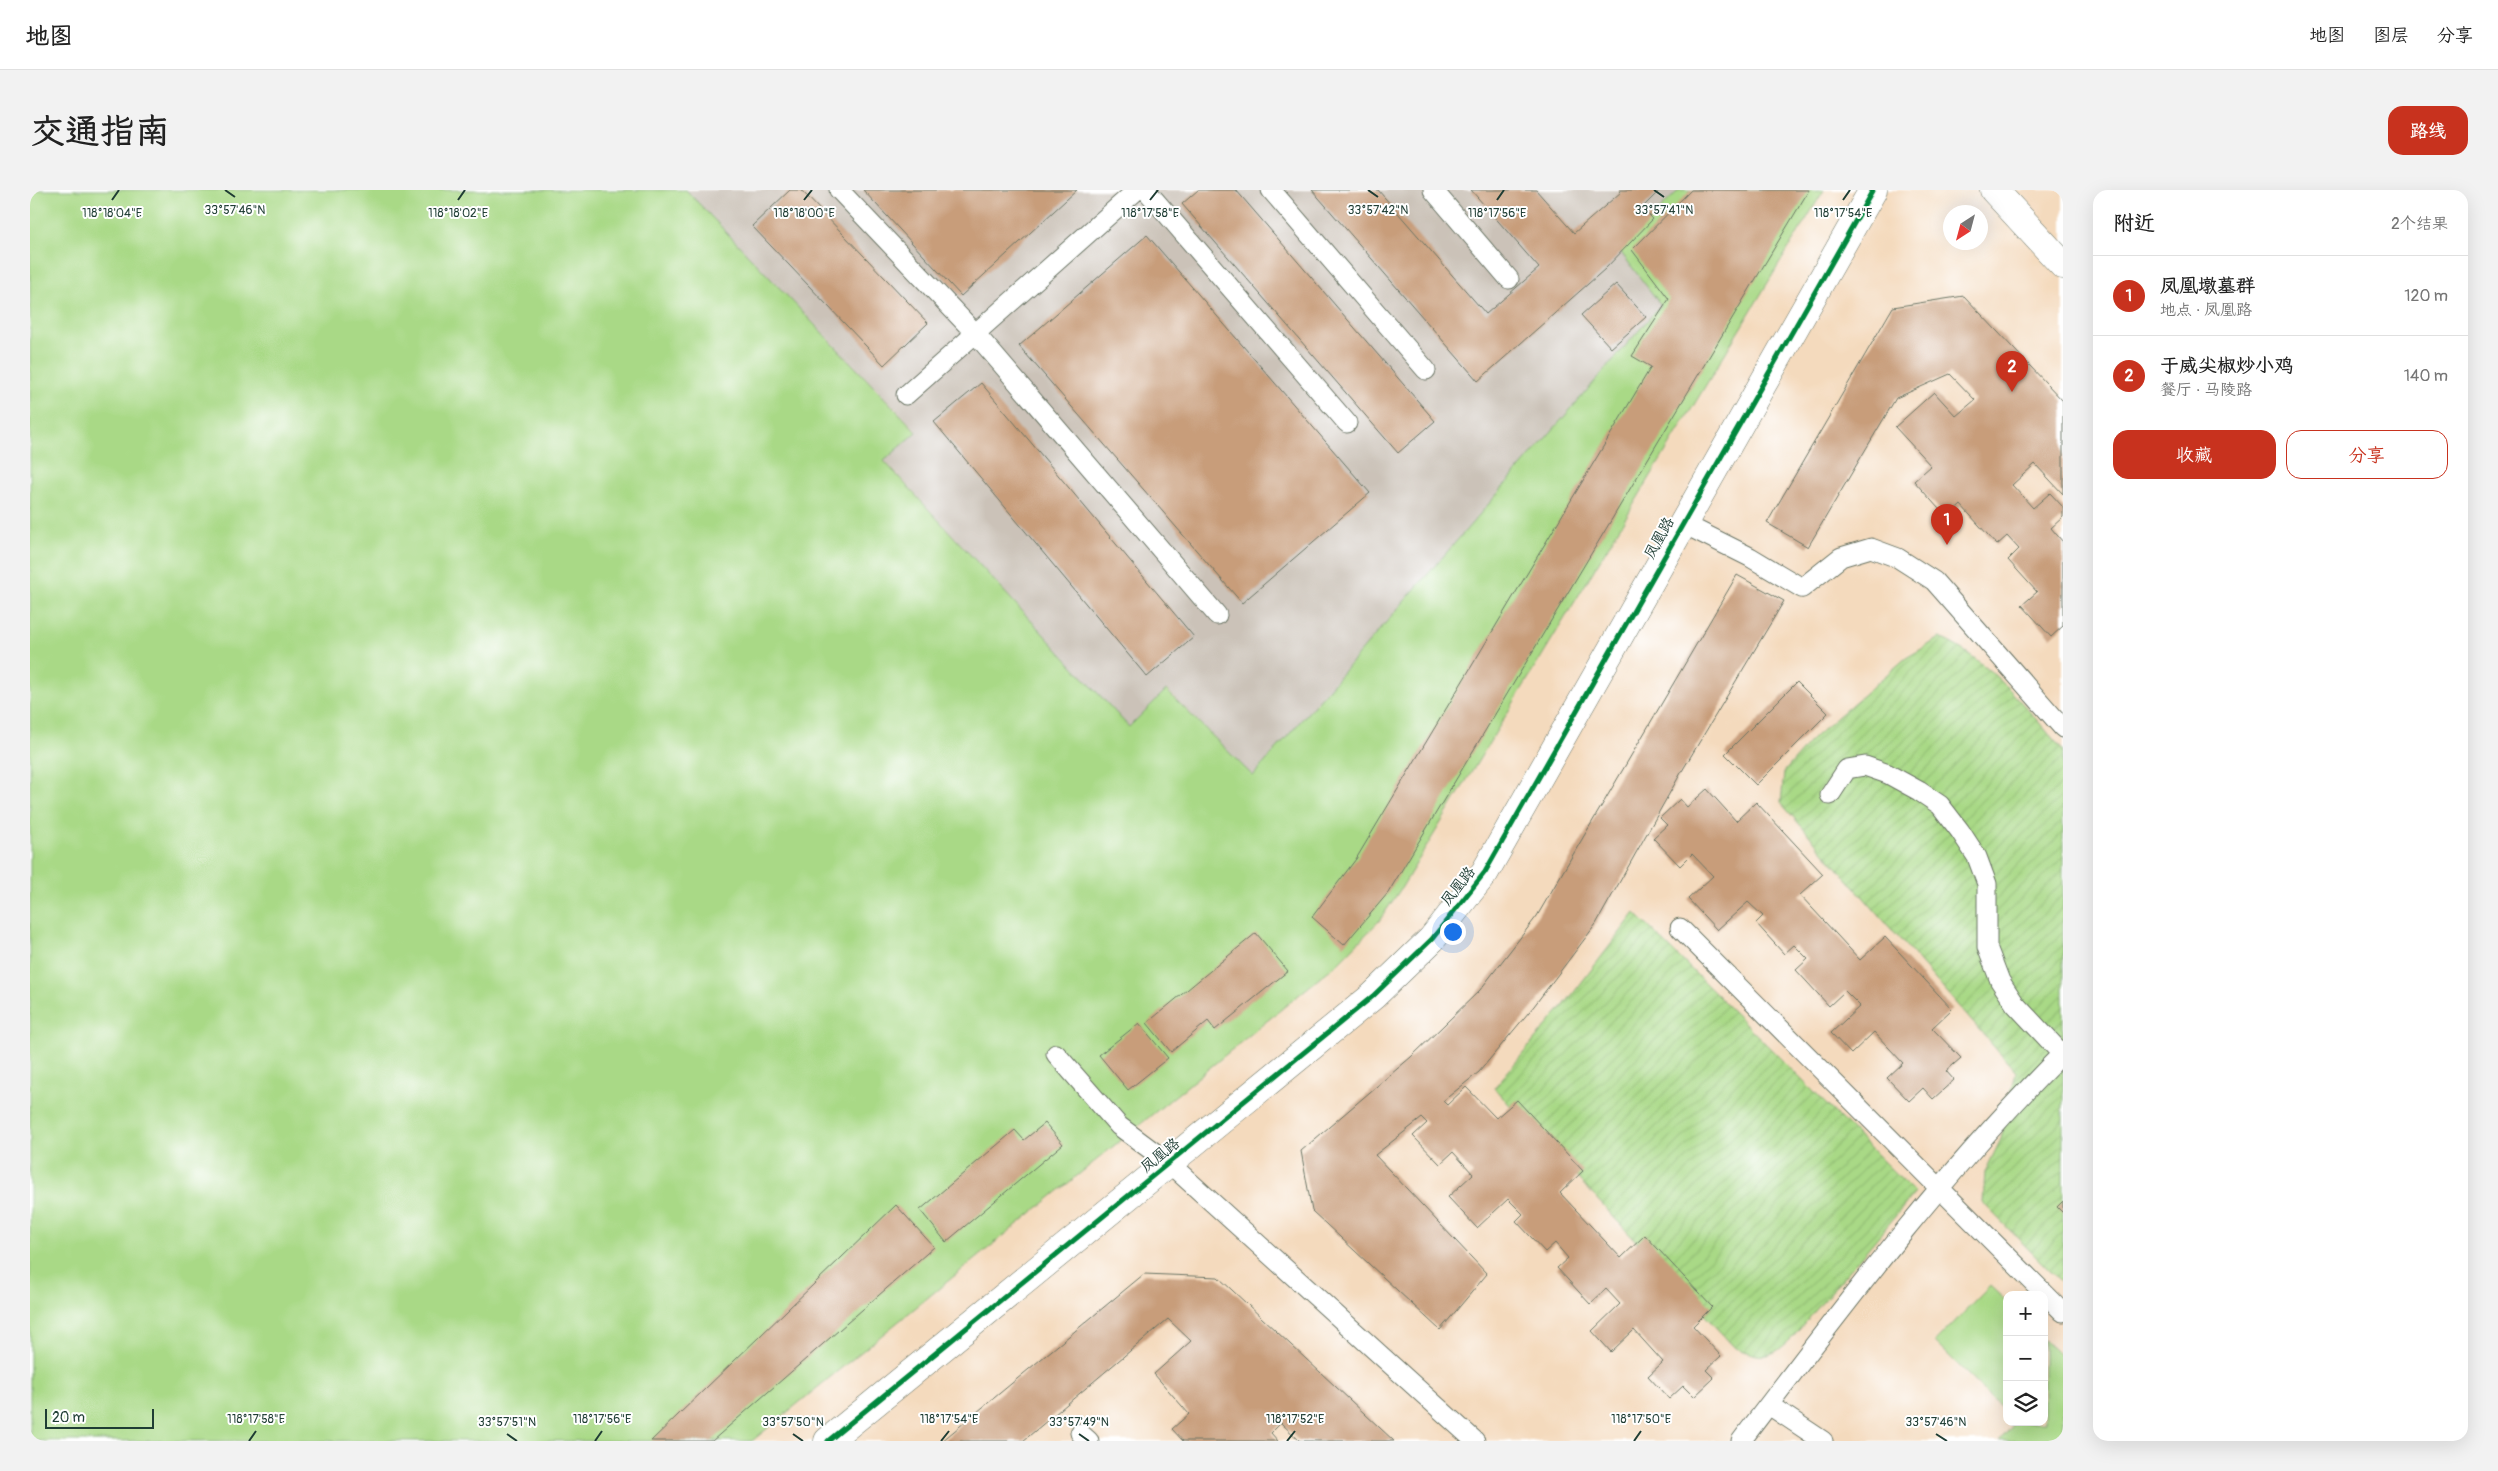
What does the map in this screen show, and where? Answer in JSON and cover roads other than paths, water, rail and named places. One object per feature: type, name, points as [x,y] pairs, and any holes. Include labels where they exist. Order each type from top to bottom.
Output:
[{"type":"street","name":"凤凰路","points":[[828,1441],[1374,996],[1432,939],[1485,872],[1873,190]]},
{"type":"street","points":[[1994,190],[2063,265]]},
{"type":"lane","points":[[840,190],[975,333],[1217,615]]},
{"type":"lane","points":[[906,395],[1137,190]]},
{"type":"lane","points":[[1146,190],[1347,423]]},
{"type":"lane","points":[[1271,190],[1426,370]]},
{"type":"lane","points":[[1433,190],[1509,279]]},
{"type":"lane","points":[[1682,523],[1750,557],[1802,588],[1841,557],[1871,548],[1898,558],[1934,581],[2063,728]]},
{"type":"lane","points":[[1741,1441],[1861,1283],[1986,1135],[2062,1053],[2015,1004],[2000,981],[1987,947],[1987,884],[1977,857],[1940,805],[1896,778],[1865,766],[1847,769],[1830,794]]},
{"type":"lane","points":[[1680,928],[2063,1312]]},
{"type":"lane","points":[[1056,1054],[1119,1126],[1170,1164],[1475,1441]]},
{"type":"lane","points":[[1768,1405],[1823,1441]]},
{"type":"place","name":"于威尖椒炒小鸡","points":[[2012,392]]},
{"type":"place","name":"凤凰墩墓群","points":[[1947,545]]}]
